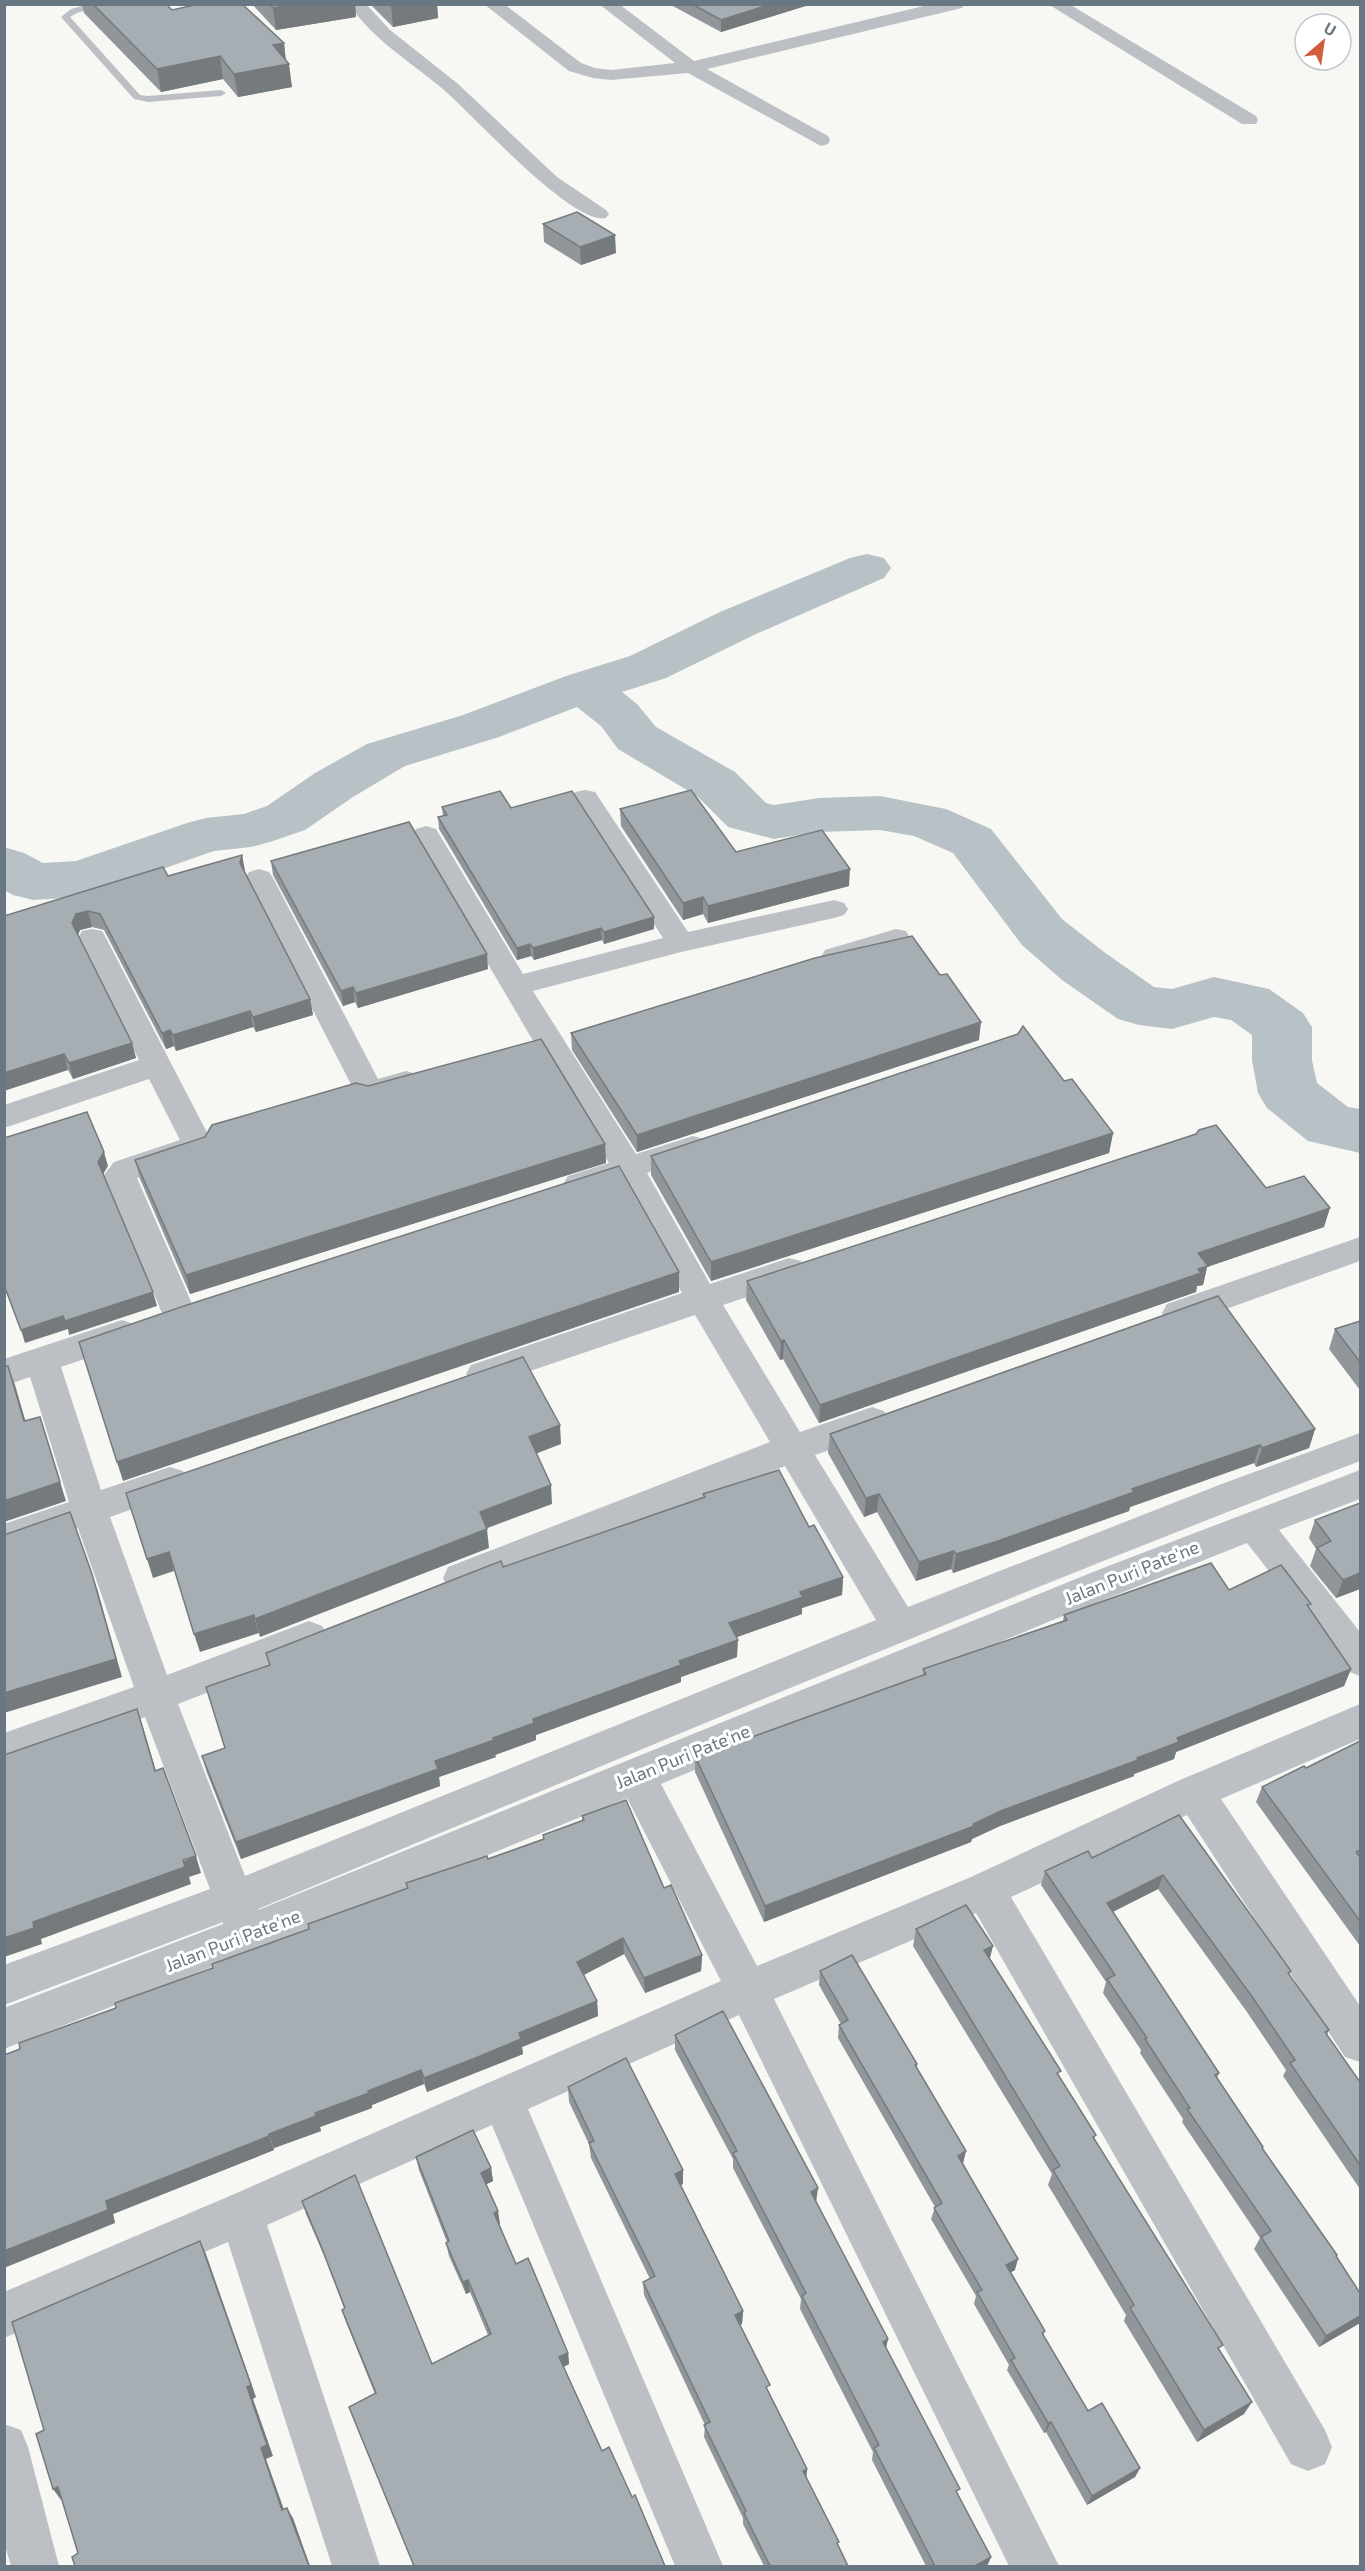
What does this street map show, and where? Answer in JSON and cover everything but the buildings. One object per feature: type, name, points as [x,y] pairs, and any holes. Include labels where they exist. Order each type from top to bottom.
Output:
[{"type":"street","points":[[357,4],[378,28],[451,87],[550,181],[599,214]]},
{"type":"street","points":[[492,4],[575,67],[593,73],[639,73],[691,67],[956,4]]},
{"type":"street","points":[[607,4],[691,67],[821,140]]},
{"type":"street","points":[[1056,4],[1249,120]]},
{"type":"street","points":[[585,798],[681,943]]},
{"type":"street","points":[[426,835],[550,1044],[629,1169],[702,1299],[900,1627]]},
{"type":"street","points":[[259,878],[370,1092],[438,1074]]},
{"type":"street","points":[[516,986],[681,943],[834,909]]},
{"type":"street","points":[[4,1372],[190,1310],[120,1178],[120,1173],[198,1146],[92,938]]},
{"type":"street","points":[[807,966],[896,938]]},
{"type":"street","points":[[4,1117],[157,1065]]},
{"type":"street","points":[[550,1194],[719,1138]]},
{"type":"street","points":[[1150,1324],[1360,1249]]},
{"type":"street","points":[[453,1384],[816,1262]]},
{"type":"street","points":[[42,1360],[89,1509],[156,1696],[232,1900],[249,1935]]},
{"type":"street","points":[[436,1588],[794,1449],[905,1409]]},
{"type":"street","name":"Jalan Puri Pate'ne","points":[[4,2029],[249,1935],[1253,1524],[1343,1478],[1360,1447]]},
{"type":"street","points":[[4,1539],[203,1470]]},
{"type":"street","name":"Jalan Puri Pate'ne","points":[[4,1985],[232,1900],[900,1627],[1232,1495],[1343,1478]]},
{"type":"street","points":[[1253,1524],[1360,1660]]},
{"type":"street","points":[[4,1750],[156,1696],[335,1627]]},
{"type":"street","points":[[776,1678],[795,1710]]},
{"type":"street","points":[[4,2315],[241,2214],[748,1990],[985,1890],[1194,1792],[1360,1721]]},
{"type":"street","points":[[636,1776],[748,1990],[1035,2566]]},
{"type":"street","points":[[1194,1792],[1360,2042]]},
{"type":"street","points":[[985,1890],[1308,2447]]},
{"type":"street","points":[[502,2098],[699,2566]]},
{"type":"street","points":[[241,2214],[356,2566]]},
{"type":"street","points":[[4,2447],[35,2566]]},
{"type":"lane","points":[[102,4],[74,11],[65,17],[137,97],[148,99],[220,93]]},
{"type":"waterway","points":[[584,687],[648,667],[738,623],[867,568]]},
{"type":"waterway","points":[[4,865],[33,882],[82,879],[206,835],[251,830],[286,818],[334,785],[386,755],[481,726],[584,687]]},
{"type":"waterway","points":[[584,687],[619,715],[637,738],[716,784],[747,815],[774,822],[819,815],[880,813],[927,821],[972,841],[1042,932],[1083,966],[1139,1005],[1172,1009],[1214,997],[1248,1003],[1282,1027],[1282,1060],[1289,1093],[1330,1125],[1360,1131]]}]
